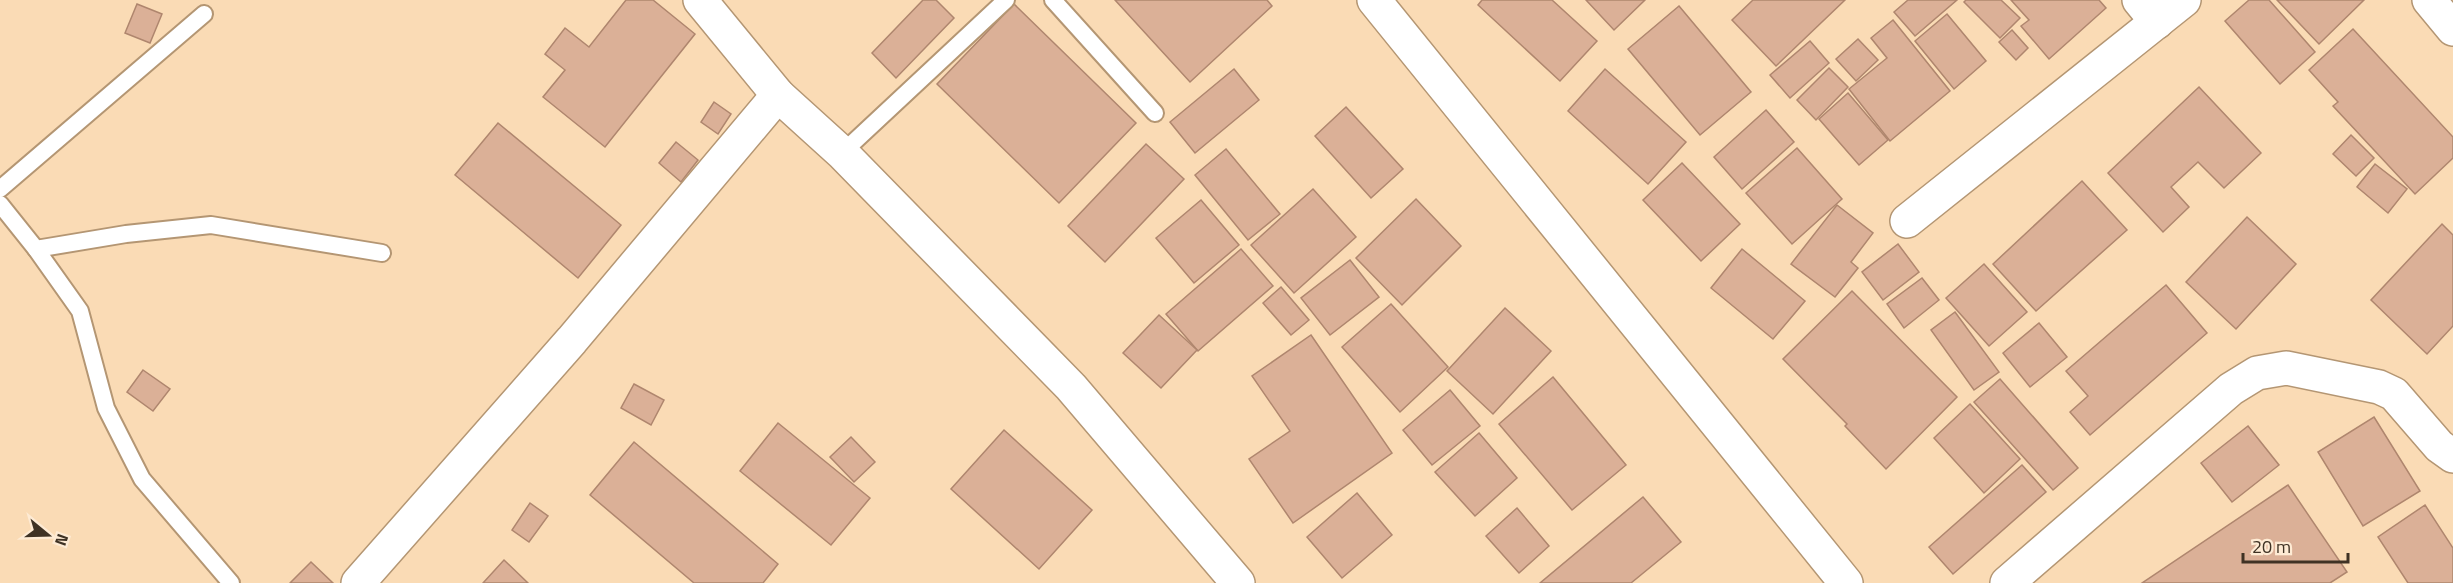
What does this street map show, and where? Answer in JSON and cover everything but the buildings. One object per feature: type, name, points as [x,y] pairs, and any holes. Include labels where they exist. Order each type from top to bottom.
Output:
[{"type":"street","points":[[700,0],[778,95],[842,153],[1071,387],[1238,583]]},
{"type":"street","points":[[1374,0],[1846,583]]},
{"type":"street","points":[[1907,221],[2148,11],[2184,0]]},
{"type":"street","points":[[2429,0],[2453,29]]},
{"type":"street","points":[[358,583],[572,340],[778,95]]},
{"type":"street","points":[[2007,583],[2231,389],[2257,373],[2286,368],[2379,387],[2394,394],[2439,446],[2453,456]]},
{"type":"lane","points":[[842,153],[1006,0]]},
{"type":"lane","points":[[1053,0],[1155,113]]},
{"type":"lane","points":[[0,189],[204,14]]},
{"type":"lane","points":[[0,204],[36,249],[80,311],[106,408],[142,479],[231,583]]},
{"type":"lane","points":[[36,249],[126,234],[212,225],[382,253]]}]
